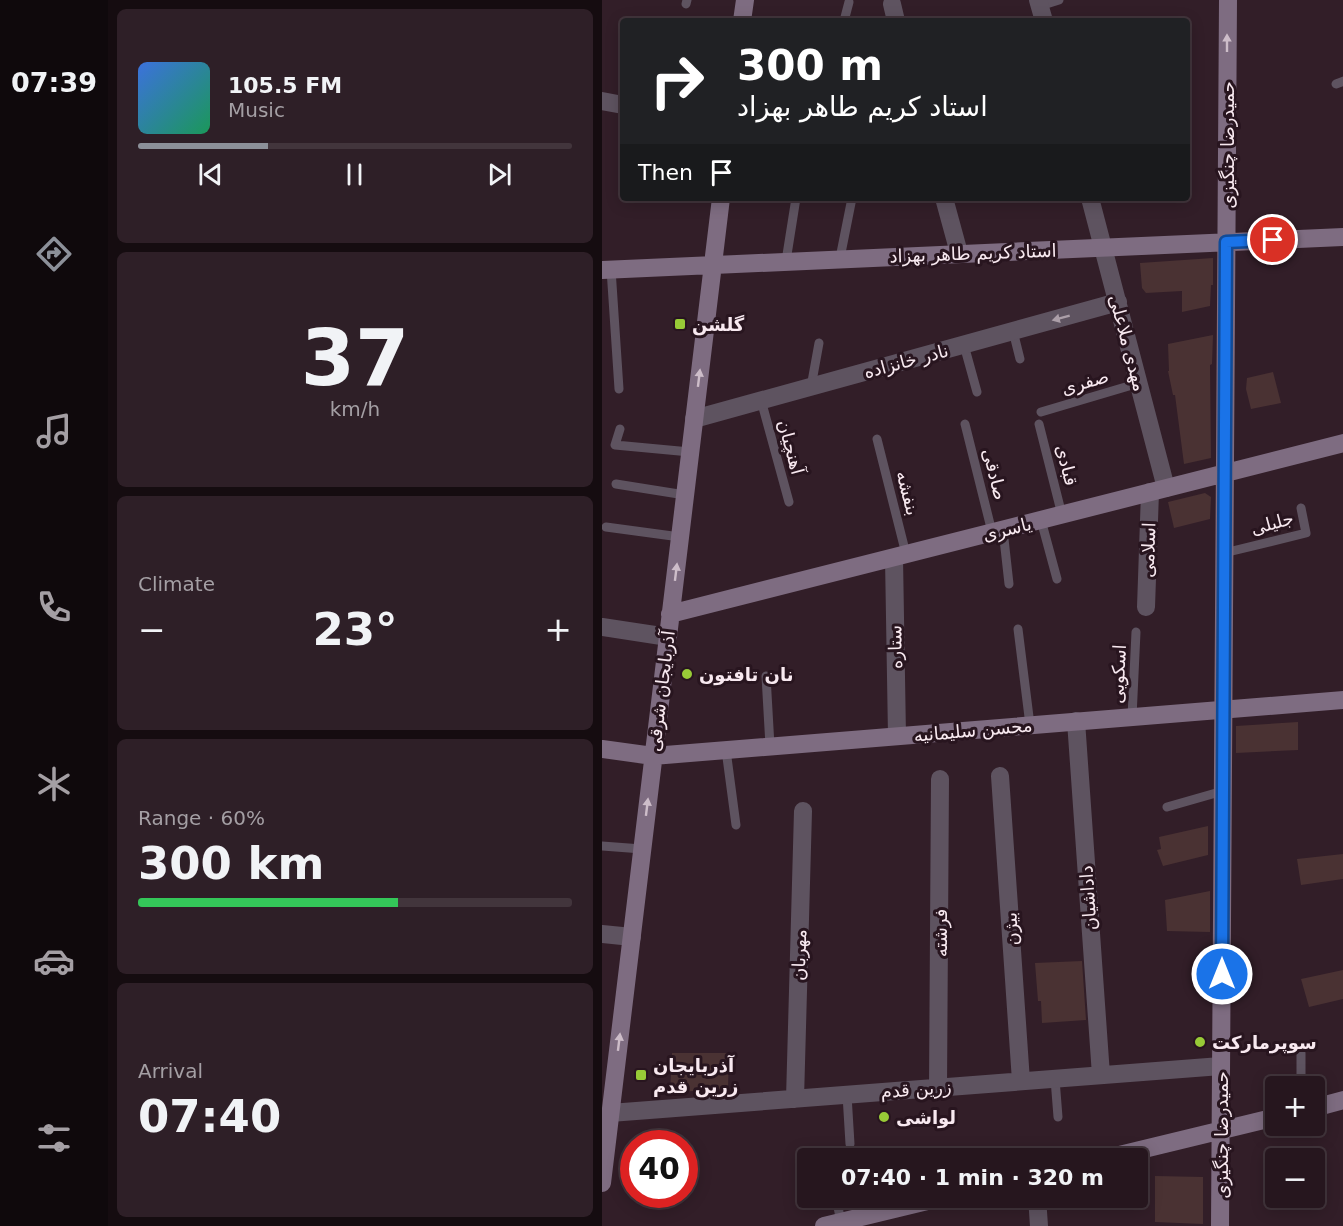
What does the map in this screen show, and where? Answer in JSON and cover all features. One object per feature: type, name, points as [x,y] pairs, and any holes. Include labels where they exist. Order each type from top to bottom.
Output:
[{"type":"street","points":[[742,18],[745,0]]},
{"type":"street","name":"حمیدرضا چنگیزی","points":[[1220,1226],[1228,0]]},
{"type":"street","points":[[602,101],[620,104]]},
{"type":"street","name":"آذربایجان شرقی","points":[[602,1183],[607,1110],[632,937],[721,201]]},
{"type":"street","points":[[945,201],[959,253]]},
{"type":"street","name":"مهدی ملاعلی","points":[[1091,201],[1139,383],[1158,490]]},
{"type":"street","name":"استاد کریم طاهر بهزاد","points":[[607,270],[1343,237]]},
{"type":"street","name":"نادر خانزاده","points":[[694,419],[1118,302]]},
{"type":"street","name":"یاسری","points":[[671,614],[1343,443]]},
{"type":"street","name":"اسلامی","points":[[1146,607],[1158,490]]},
{"type":"street","name":"ستاره","points":[[897,736],[900,556]]},
{"type":"street","points":[[602,627],[668,637]]},
{"type":"street","name":"محسن سلیمانیه","points":[[602,749],[653,756],[1343,700]]},
{"type":"street","name":"داداشیان","points":[[1076,721],[1101,1075]]},
{"type":"street","name":"بیژن","points":[[1000,776],[1021,1081]]},
{"type":"street","name":"فرشته","points":[[938,1088],[940,779]]},
{"type":"street","name":"مهربان","points":[[795,1099],[803,811]]},
{"type":"street","points":[[602,934],[632,937]]},
{"type":"street","name":"زرین قدم","points":[[607,1110],[795,1099],[1221,1066]]},
{"type":"street","points":[[1325,1105],[1343,1100]]},
{"type":"street","points":[[1148,1148],[1265,1120]]},
{"type":"street","points":[[832,1224],[879,1220],[913,1208]]},
{"type":"street","points":[[1038,1208],[1039,1226]]},
{"type":"lane","points":[[1041,9],[1059,0]]},
{"type":"lane","points":[[845,18],[849,2]]},
{"type":"lane","points":[[786,261],[796,201]]},
{"type":"lane","points":[[840,258],[851,201]]},
{"type":"lane","points":[[607,270],[619,389]]},
{"type":"lane","points":[[1013,331],[1020,359]]},
{"type":"lane","points":[[811,387],[819,344]]},
{"type":"lane","points":[[964,345],[977,392]]},
{"type":"lane","name":"صفری","points":[[1041,412],[1139,383]]},
{"type":"lane","name":"آهنچیان","points":[[761,400],[790,502]]},
{"type":"lane","name":"صادقی","points":[[965,424],[998,531],[1009,584]]},
{"type":"lane","name":"قبادی","points":[[1039,424],[1062,514]]},
{"type":"lane","points":[[620,429],[615,445],[690,452]]},
{"type":"lane","name":"بنفشه","points":[[877,439],[900,556]]},
{"type":"lane","points":[[616,484],[685,495]]},
{"type":"lane","name":"جلیلی","points":[[1224,553],[1306,533],[1301,508]]},
{"type":"lane","points":[[1041,520],[1057,579]]},
{"type":"lane","points":[[606,527],[680,537]]},
{"type":"lane","points":[[1018,629],[1030,725]]},
{"type":"lane","name":"اسکویی","points":[[1132,717],[1136,632]]},
{"type":"lane","points":[[766,676],[770,746]]},
{"type":"lane","points":[[726,750],[736,825]]},
{"type":"lane","points":[[1167,807],[1223,791]]},
{"type":"lane","points":[[602,846],[642,849]]},
{"type":"lane","points":[[1301,1053],[1301,1076]]},
{"type":"lane","points":[[1055,1079],[1058,1117]]},
{"type":"lane","points":[[847,1095],[851,1144]]},
{"type":"lane","points":[[832,1224],[834,1208]]},
{"type":"building","points":[[1213,258],[1210,306],[1182,312],[1182,291],[1146,293],[1142,288],[1140,263]]},
{"type":"building","points":[[1213,335],[1212,364],[1210,365],[1211,458],[1184,464],[1175,395],[1173,395],[1168,371],[1168,344]]},
{"type":"building","points":[[1273,372],[1281,403],[1251,409],[1246,389],[1247,378]]},
{"type":"building","points":[[1205,493],[1211,497],[1210,519],[1174,528],[1168,502]]},
{"type":"building","points":[[1298,722],[1298,750],[1236,753],[1236,726]]},
{"type":"building","points":[[1208,826],[1208,855],[1163,866],[1157,850],[1161,849],[1159,837]]},
{"type":"building","points":[[1343,854],[1343,879],[1301,885],[1297,859]]},
{"type":"building","points":[[1210,891],[1210,932],[1167,931],[1165,900]]},
{"type":"building","points":[[1082,961],[1086,1020],[1042,1023],[1035,963]]},
{"type":"building","points":[[1343,970],[1343,999],[1309,1007],[1301,979]]},
{"type":"building","points":[[672,1053],[729,1053],[728,1088],[670,1093]]},
{"type":"building","points":[[1155,1176],[1203,1177],[1203,1224],[1155,1222]]},
{"type":"place","name":"گلشن","points":[[680,324]]},
{"type":"place","name":"نان تافتون","points":[[687,674]]},
{"type":"place","name":"سوپرمارکت","points":[[1200,1042]]},
{"type":"place","name":"آذربایجان زرین قدم","points":[[641,1075]]},
{"type":"place","name":"لواشی","points":[[884,1117]]},
{"type":"route","points":[[1222,974],[1226,242],[1273,240]]}]
